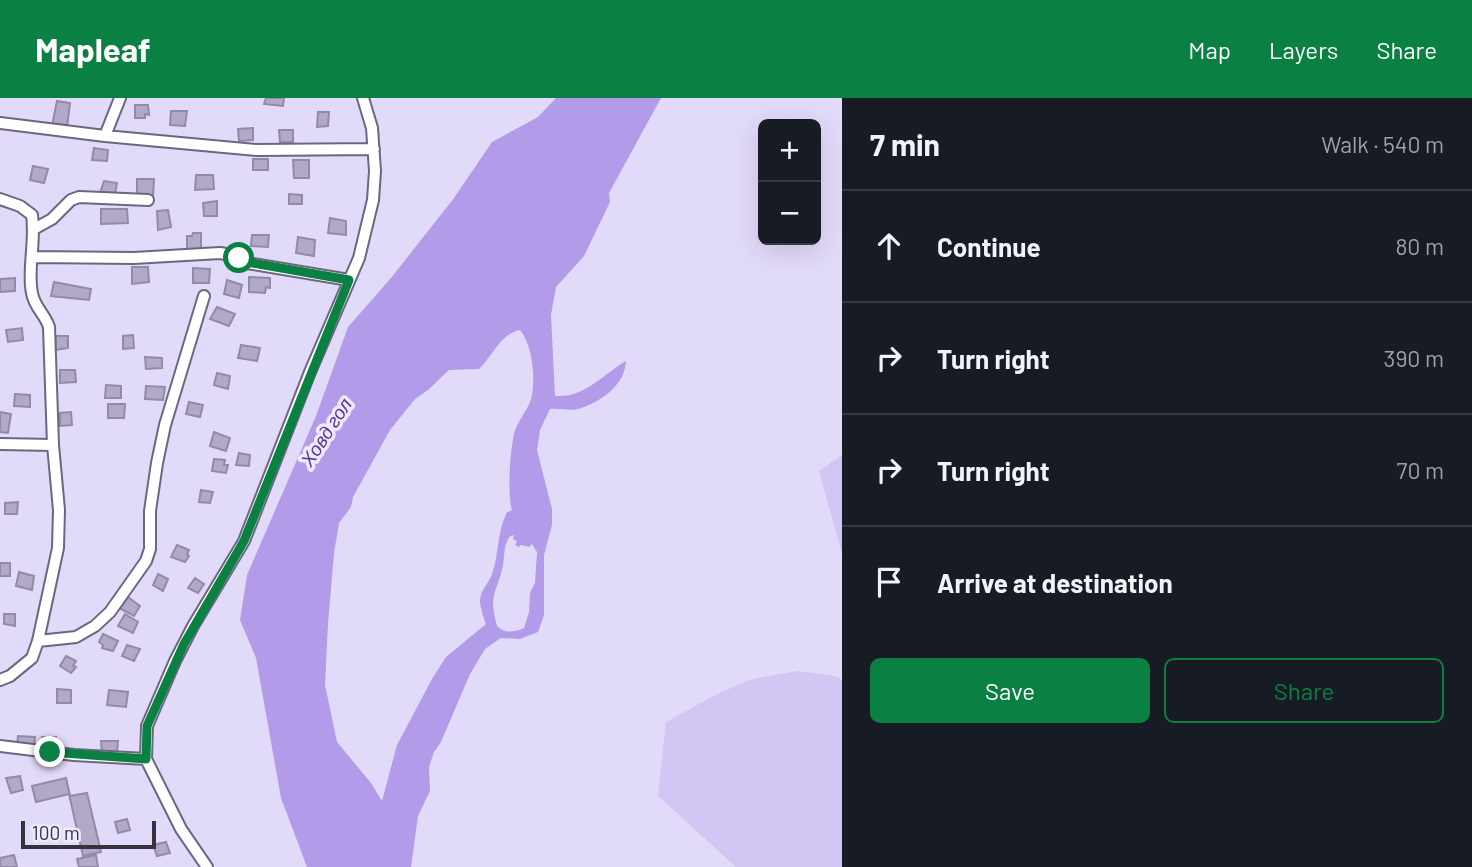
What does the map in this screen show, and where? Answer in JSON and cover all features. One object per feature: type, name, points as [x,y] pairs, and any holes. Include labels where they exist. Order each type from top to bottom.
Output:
[{"type":"street","points":[[105,136],[120,98]]},
{"type":"street","points":[[207,867],[181,829],[146,759],[147,726],[194,626],[244,541],[359,258],[373,200],[372,128],[363,98]]},
{"type":"street","points":[[0,123],[257,150],[374,149]]},
{"type":"street","points":[[34,229],[52,219],[71,200],[79,197],[93,195],[148,200]]},
{"type":"street","points":[[0,199],[20,205],[32,215],[32,293],[36,306],[46,318],[49,327],[52,445],[59,510],[58,548],[38,641],[32,658],[10,676],[0,680]]},
{"type":"street","points":[[33,257],[134,258],[220,253],[247,262],[349,280]]},
{"type":"street","points":[[38,641],[76,638],[95,626],[110,612],[146,561],[150,550],[150,511],[165,425],[204,296]]},
{"type":"street","points":[[0,444],[52,445]]},
{"type":"street","points":[[0,746],[74,755],[146,759]]},
{"type":"shaded area","points":[[842,455],[842,554],[819,471]]},
{"type":"shaded area","points":[[798,671],[836,676],[842,680],[842,867],[736,867],[658,796],[666,722],[717,694],[752,679]]},
{"type":"water","name":"Ховд гол","points":[[556,98],[661,98],[609,193],[610,202],[584,256],[556,287],[551,315],[555,396],[566,396],[584,389],[626,361],[625,370],[616,386],[602,398],[575,410],[550,409],[540,430],[537,450],[552,509],[552,525],[544,555],[544,615],[538,632],[520,639],[501,638],[485,649],[470,674],[429,767],[430,791],[418,816],[411,867],[307,867],[281,798],[256,658],[240,620],[247,575],[316,416],[348,327],[391,278],[454,198],[492,142],[538,117]],"holes":[[[520,330],[531,354],[532,391],[529,404],[515,429],[509,484],[512,510],[507,513],[502,525],[492,575],[481,596],[486,624],[446,657],[432,679],[397,745],[382,801],[371,783],[337,742],[325,685],[334,553],[339,523],[351,507],[353,497],[390,430],[415,399],[449,370],[479,369],[502,340]],[[514,535],[513,539],[517,541],[515,545],[529,547],[532,544],[537,552],[535,583],[530,593],[529,612],[524,628],[510,632],[497,626],[493,600],[506,545],[509,537]]]},
{"type":"building","points":[[266,98],[284,98],[283,106],[264,104]]},
{"type":"building","points":[[57,101],[70,103],[67,127],[52,126]]},
{"type":"building","points":[[135,105],[148,105],[149,115],[135,118]]},
{"type":"building","points":[[171,111],[187,111],[185,126],[170,125]]},
{"type":"building","points":[[318,112],[329,112],[328,126],[317,127]]},
{"type":"building","points":[[253,128],[253,140],[239,141],[238,129]]},
{"type":"building","points":[[279,130],[293,130],[293,142],[280,142]]},
{"type":"building","points":[[94,148],[108,150],[107,161],[92,160]]},
{"type":"building","points":[[253,159],[268,159],[268,170],[253,170]]},
{"type":"building","points":[[293,160],[309,160],[309,178],[294,178]]},
{"type":"building","points":[[33,166],[48,169],[44,183],[30,180]]},
{"type":"building","points":[[196,175],[213,175],[214,189],[195,190]]},
{"type":"building","points":[[137,179],[154,179],[153,197],[137,196]]},
{"type":"building","points":[[104,181],[117,183],[115,195],[100,193]]},
{"type":"building","points":[[289,194],[302,195],[302,204],[289,204]]},
{"type":"building","points":[[217,201],[217,216],[204,216],[203,203]]},
{"type":"building","points":[[101,209],[127,209],[128,223],[101,224]]},
{"type":"building","points":[[168,210],[171,227],[158,230],[157,211]]},
{"type":"building","points":[[330,218],[346,221],[346,235],[328,233]]},
{"type":"building","points":[[193,233],[201,233],[201,250],[187,251],[187,236],[192,236]]},
{"type":"building","points":[[252,235],[269,235],[268,247],[251,246]]},
{"type":"building","points":[[298,237],[315,240],[314,256],[296,253]]},
{"type":"building","points":[[132,267],[148,267],[149,282],[132,284]]},
{"type":"building","points":[[193,268],[210,269],[209,283],[193,283]]},
{"type":"building","points":[[249,277],[270,278],[270,288],[266,287],[265,293],[249,292]]},
{"type":"building","points":[[15,278],[15,291],[0,292],[0,279]]},
{"type":"building","points":[[227,280],[242,285],[239,298],[224,294]]},
{"type":"building","points":[[54,282],[91,289],[89,300],[51,296]]},
{"type":"building","points":[[217,307],[235,314],[229,326],[210,319]]},
{"type":"building","points":[[22,328],[23,340],[8,342],[6,330]]},
{"type":"building","points":[[133,335],[134,348],[123,349],[123,336]]},
{"type":"building","points":[[56,336],[68,336],[68,348],[55,350]]},
{"type":"building","points":[[241,345],[260,348],[257,361],[238,358]]},
{"type":"building","points":[[145,357],[162,358],[162,368],[146,369]]},
{"type":"building","points":[[60,370],[75,370],[76,382],[60,383]]},
{"type":"building","points":[[217,373],[230,376],[228,389],[214,385]]},
{"type":"building","points":[[106,385],[121,386],[121,398],[105,398]]},
{"type":"building","points":[[146,386],[165,387],[163,400],[145,399]]},
{"type":"building","points":[[15,394],[30,395],[30,407],[14,406]]},
{"type":"building","points":[[189,402],[203,405],[200,417],[186,414]]},
{"type":"building","points":[[108,404],[125,404],[124,418],[108,418]]},
{"type":"building","points":[[0,412],[11,414],[8,433],[0,432]]},
{"type":"building","points":[[71,412],[72,425],[60,426],[60,413]]},
{"type":"building","points":[[214,432],[230,438],[226,451],[210,446]]},
{"type":"building","points":[[239,453],[250,455],[249,466],[236,465]]},
{"type":"building","points":[[214,459],[225,460],[224,465],[228,465],[226,473],[212,471]]},
{"type":"building","points":[[201,490],[213,492],[210,503],[199,502]]},
{"type":"building","points":[[18,502],[17,514],[5,514],[5,503]]},
{"type":"building","points":[[177,545],[189,550],[185,562],[171,557]]},
{"type":"building","points":[[0,563],[10,563],[10,576],[0,576]]},
{"type":"building","points":[[19,572],[34,576],[32,590],[16,586]]},
{"type":"building","points":[[158,574],[168,579],[163,591],[153,585]]},
{"type":"building","points":[[195,578],[204,584],[198,593],[188,588]]},
{"type":"building","points":[[128,597],[140,606],[134,616],[119,608]]},
{"type":"building","points":[[4,614],[15,614],[15,626],[4,624]]},
{"type":"building","points":[[125,614],[138,622],[133,633],[118,626]]},
{"type":"building","points":[[103,634],[118,641],[113,651],[102,648],[103,645],[99,642]]},
{"type":"building","points":[[127,645],[140,649],[134,661],[122,656]]},
{"type":"building","points":[[66,656],[76,661],[73,666],[76,667],[71,673],[60,666]]},
{"type":"building","points":[[57,689],[71,690],[71,703],[57,703]]},
{"type":"building","points":[[109,690],[128,692],[126,707],[107,705]]},
{"type":"building","points":[[18,736],[35,737],[34,746],[17,745]]},
{"type":"building","points":[[42,737],[56,737],[57,750],[43,749]]},
{"type":"building","points":[[101,741],[118,741],[117,752],[102,753]]},
{"type":"building","points":[[20,776],[23,790],[11,793],[6,778]]},
{"type":"building","points":[[66,778],[70,796],[87,793],[101,852],[83,856],[69,794],[36,802],[32,786]]},
{"type":"building","points":[[127,819],[130,830],[118,833],[115,822]]},
{"type":"building","points":[[166,842],[170,853],[157,856],[153,845]]},
{"type":"building","points":[[14,855],[17,867],[0,867],[0,858]]},
{"type":"building","points":[[96,855],[98,867],[79,867],[77,859]]},
{"type":"route","points":[[50,752],[146,759],[147,726],[184,644],[244,541],[349,280],[247,262],[239,258]]}]
